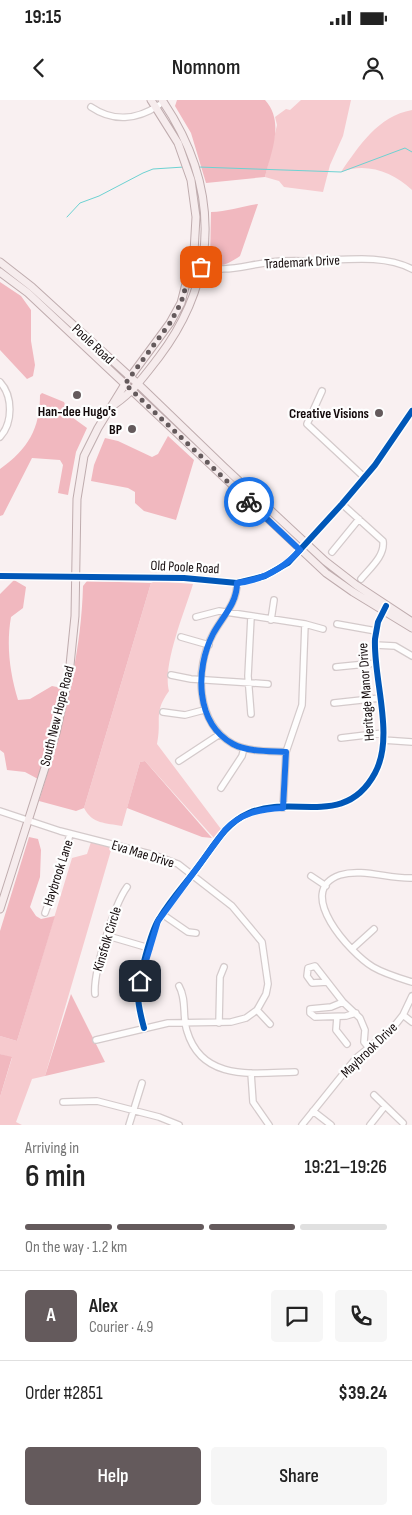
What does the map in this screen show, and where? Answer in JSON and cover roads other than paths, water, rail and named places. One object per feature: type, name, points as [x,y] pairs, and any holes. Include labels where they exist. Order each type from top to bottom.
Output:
[{"type":"main road","name":"South New Hope Road","points":[[0,909],[3,889],[56,733],[69,675],[76,576],[77,499],[80,473],[91,442],[125,384],[170,323],[181,303],[192,265],[196,217],[191,180],[178,143],[151,100]]},
{"type":"main road","name":"South New Hope Road","points":[[114,405],[132,392],[174,336],[188,308],[201,267],[206,235],[205,208],[200,179],[185,136],[164,101]]},
{"type":"main road","name":"Poole Road","points":[[0,262],[132,392],[300,550],[326,573],[412,628]]},
{"type":"main road","name":"Poole Road","points":[[0,272],[30,290],[138,384],[306,544],[338,572],[384,609],[412,622]]},
{"type":"street","points":[[91,107],[100,113],[116,118],[134,117],[156,107],[164,101]]},
{"type":"street","name":"Trademark Drive","points":[[192,265],[231,270],[273,262],[378,259],[400,263],[412,269]]},
{"type":"street","points":[[0,382],[7,391],[9,410],[6,428],[0,437]]},
{"type":"street","points":[[322,391],[307,424],[365,478]]},
{"type":"street","name":"Old Poole Road","points":[[0,576],[184,578],[237,583],[253,580],[277,571],[306,544],[365,478],[411,414]]},
{"type":"street","points":[[342,504],[379,535],[384,548],[361,579]]},
{"type":"street","points":[[332,552],[359,519]]},
{"type":"street","points":[[237,583],[235,598],[209,645],[204,663],[204,710],[209,721],[220,734],[244,748],[286,752]]},
{"type":"street","points":[[271,620],[274,600]]},
{"type":"street","name":"Heritage Manor Drive","points":[[144,1028],[138,994],[149,948],[158,921],[233,823],[253,812],[283,808],[329,807],[357,795],[367,786],[377,770],[383,733],[374,645],[376,631],[384,609]]},
{"type":"street","points":[[196,617],[216,611],[305,624],[323,629]]},
{"type":"street","points":[[251,617],[248,682],[251,714]]},
{"type":"street","points":[[283,808],[286,752],[302,705],[305,624]]},
{"type":"street","points":[[337,624],[376,631]]},
{"type":"street","points":[[181,637],[209,645]]},
{"type":"street","points":[[374,645],[395,646],[412,656]]},
{"type":"street","points":[[336,668],[376,663]]},
{"type":"street","points":[[170,675],[268,684]]},
{"type":"street","points":[[334,703],[380,698]]},
{"type":"street","points":[[164,712],[185,715],[204,710]]},
{"type":"street","points":[[340,738],[383,733]]},
{"type":"street","points":[[179,760],[220,734]]},
{"type":"street","points":[[383,740],[412,742]]},
{"type":"street","points":[[221,788],[242,756],[244,748]]},
{"type":"street","name":"Eva Mae Drive","points":[[0,811],[70,834],[168,859],[192,875],[232,906],[262,942],[268,984],[266,994],[257,1010]]},
{"type":"street","name":"Haybrook Lane","points":[[45,913],[58,877],[70,834]]},
{"type":"street","points":[[412,878],[350,873],[333,878],[322,894],[323,908],[327,918],[353,948],[373,967],[412,982]]},
{"type":"street","points":[[311,876],[326,886]]},
{"type":"street","name":"Kinsfolk Circle","points":[[95,994],[94,982],[120,897],[127,888]]},
{"type":"street","points":[[162,914],[188,932],[196,933]]},
{"type":"street","points":[[353,948],[374,929]]},
{"type":"street","points":[[108,936],[149,948]]},
{"type":"street","points":[[219,1022],[220,977],[224,967]]},
{"type":"street","points":[[327,982],[363,1023],[364,1042],[368,1048]]},
{"type":"street","points":[[179,986],[184,994],[185,1022],[192,1043],[209,1063],[230,1072],[295,1072]]},
{"type":"street","name":"Maybrook Drive","points":[[302,1125],[356,1058],[383,1038],[404,1015],[412,996]]},
{"type":"street","points":[[343,1002],[330,1007],[310,1009],[312,1016],[337,1017],[356,1013]]},
{"type":"street","points":[[96,1040],[144,1028],[185,1022],[239,1021],[257,1010],[270,1024]]},
{"type":"street","points":[[404,1015],[412,1022]]},
{"type":"street","points":[[337,1017],[336,1030],[346,1044]]},
{"type":"street","points":[[251,1073],[253,1102],[269,1125]]},
{"type":"street","points":[[129,1125],[142,1083]]},
{"type":"street","points":[[374,1096],[403,1123]]},
{"type":"street","points":[[63,1102],[97,1101],[134,1110],[179,1125]]},
{"type":"street","points":[[370,1125],[385,1106]]},
{"type":"street","points":[[313,1111],[331,1125]]},
{"type":"waterway","points":[[198,167],[341,172],[405,148],[412,152]]},
{"type":"waterway","points":[[67,217],[80,203],[99,196],[143,173],[153,169],[184,167]]},
{"type":"place","name":"Han-dee Hugo's","points":[[77,395]]},
{"type":"place","name":"Creative Visions","points":[[379,413]]},
{"type":"place","name":"BP","points":[[132,429]]}]
